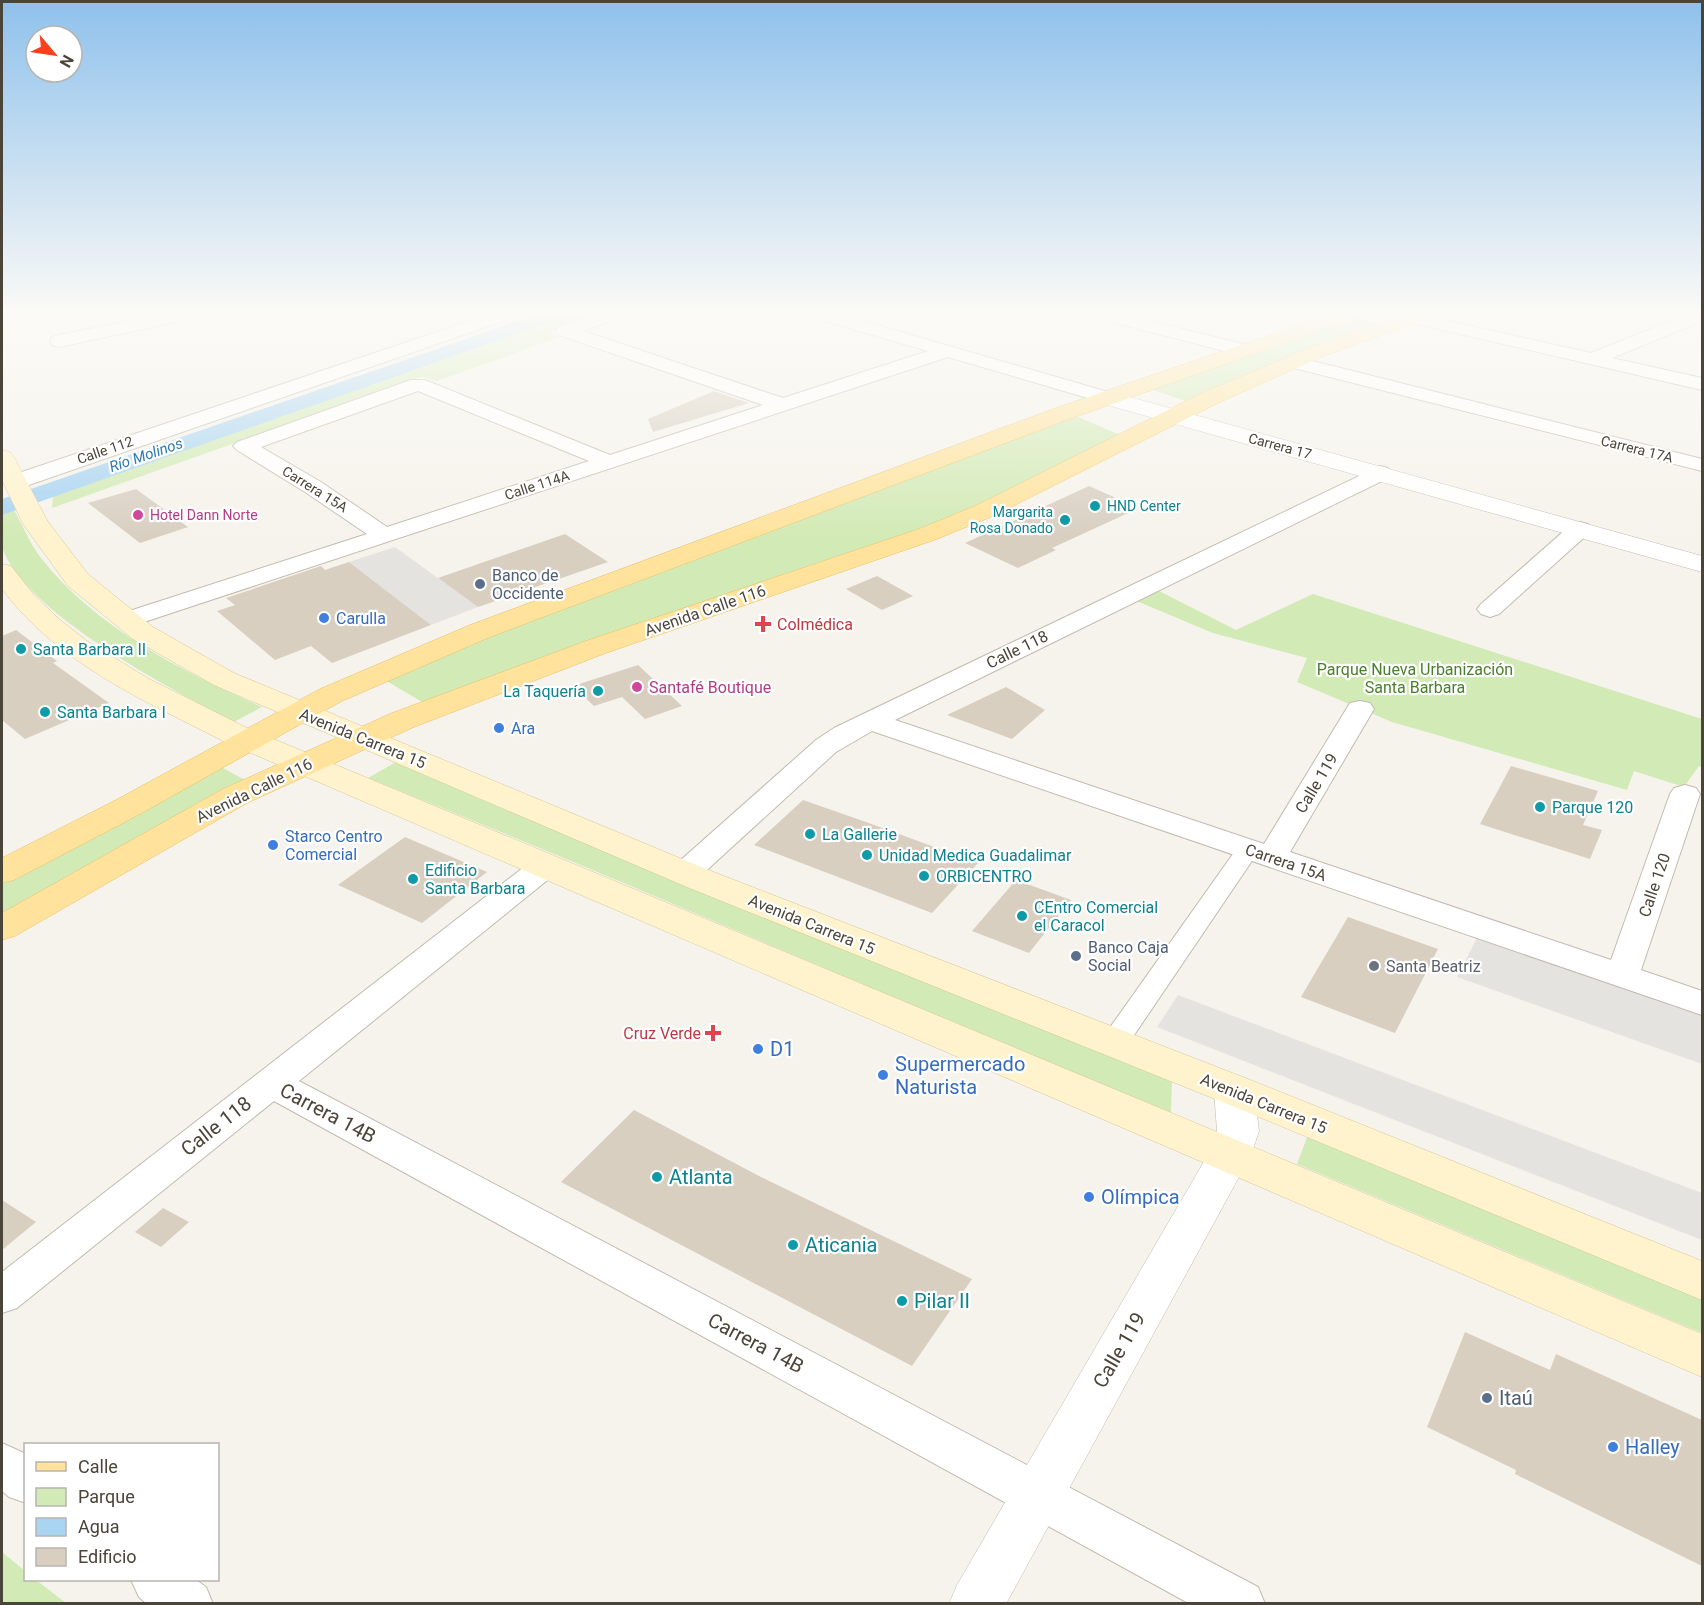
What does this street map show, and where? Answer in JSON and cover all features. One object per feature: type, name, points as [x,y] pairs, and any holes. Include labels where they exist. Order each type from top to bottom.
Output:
[{"type":"main road","points":[[2,872],[128,807],[345,688],[524,614],[1131,390]]},
{"type":"main road","name":"Avenida Calle 116","points":[[2,928],[235,796],[364,737],[596,647],[928,534],[984,511],[1172,416],[1230,390]]},
{"type":"main road","name":"Avenida Carrera 15","points":[[2,458],[31,515],[50,546],[78,580],[143,633],[196,665],[299,712],[364,737],[685,873],[1234,1090],[1702,1281]]},
{"type":"main road","points":[[2,572],[26,605],[75,646],[122,677],[249,740],[1702,1356]]},
{"type":"street","name":"Calle 112","points":[[17,487],[281,390]]},
{"type":"street","name":"Carrera 15A","points":[[384,535],[313,487],[244,446],[401,390]]},
{"type":"street","name":"Carrera 15A","points":[[433,390],[610,462]]},
{"type":"street","points":[[739,390],[783,405]]},
{"type":"street","name":"Calle 114A","points":[[126,620],[829,390]]},
{"type":"street","name":"Carrera 17","points":[[1080,390],[1702,564]]},
{"type":"street","name":"Carrera 17A","points":[[1404,390],[1702,465]]},
{"type":"street","name":"Calle 118","points":[[685,873],[826,746],[870,721],[1380,473]]},
{"type":"street","points":[[1490,609],[1580,529]]},
{"type":"street","name":"Calle 119","points":[[1260,853],[1360,709]]},
{"type":"street","name":"Carrera 15A","points":[[870,721],[1702,1003]]},
{"type":"street","name":"Calle 120","points":[[1622,976],[1685,794]]},
{"type":"street","points":[[1113,1043],[1260,853]]},
{"type":"street","name":"Calle 118","points":[[2,1296],[544,867]]},
{"type":"street","name":"Carrera 14B","points":[[272,1083],[1240,1604]]},
{"type":"street","name":"Calle 119","points":[[976,1604],[1230,1155],[1238,1131],[1234,1090]]},
{"type":"street","points":[[2,1464],[24,1480]]},
{"type":"street","points":[[157,1581],[188,1604]]},
{"type":"green space","points":[[356,390],[385,390],[52,508],[53,496]]},
{"type":"green space","points":[[1153,390],[1218,390],[1188,402]]},
{"type":"green space","points":[[1076,416],[1120,435],[969,510],[849,555],[424,703],[383,679],[492,633]]},
{"type":"green space","points":[[14,510],[41,558],[63,583],[114,627],[172,663],[262,707],[234,722],[140,670],[69,623],[39,597],[16,572],[2,547],[2,515]]},
{"type":"green space","name":"Parque Nueva Urbanización Santa Barbara","points":[[1157,590],[1236,630],[1313,594],[1702,719],[1702,767],[1699,766],[1684,787],[1634,771],[1627,790],[1392,722],[1297,682],[1307,658],[1213,633],[1134,600]]},
{"type":"green space","points":[[396,762],[1172,1077],[1171,1113],[368,778]]},
{"type":"green space","points":[[219,766],[247,781],[2,917],[2,882]]},
{"type":"green space","points":[[1309,1132],[1702,1296],[1702,1333],[1297,1164]]},
{"type":"green space","points":[[2,1552],[24,1570],[24,1581],[37,1581],[66,1603],[2,1603]]},
{"type":"shaded area","points":[[395,547],[478,607],[431,625],[349,562]]},
{"type":"shaded area","points":[[1477,938],[1702,1015],[1702,1064],[1457,977]]},
{"type":"shaded area","points":[[1178,995],[1702,1193],[1702,1240],[1157,1027]]},
{"type":"water","name":"Río Molinos","points":[[318,390],[357,390],[2,515],[2,499]]},
{"type":"building","points":[[714,391],[749,403],[653,432],[648,419]]},
{"type":"building","points":[[1089,486],[1139,508],[1052,548],[1056,550],[1018,568],[965,543]]},
{"type":"building","name":"Hotel Dann Norte","points":[[136,489],[188,527],[140,543],[88,503]]},
{"type":"building","points":[[565,534],[608,562],[478,607],[438,578]]},
{"type":"building","name":"Carulla","points":[[349,562],[431,625],[332,663],[311,646],[275,660],[217,611],[235,605],[226,598],[321,566],[325,570]]},
{"type":"building","points":[[877,576],[913,596],[882,610],[846,589]]},
{"type":"building","name":"Santa Barbara I","points":[[16,630],[57,661],[53,663],[109,703],[25,739],[2,720],[2,636]]},
{"type":"building","name":"Santafé Boutique","points":[[638,665],[682,706],[645,719],[622,697],[594,706],[573,686]]},
{"type":"building","points":[[1006,687],[1045,710],[1012,739],[947,715]]},
{"type":"building","name":"Parque 120","points":[[1511,766],[1598,791],[1583,825],[1602,830],[1590,859],[1480,824]]},
{"type":"building","points":[[803,800],[978,863],[932,913],[754,845]]},
{"type":"building","name":"Edificio Santa Barbara","points":[[405,837],[487,872],[422,923],[338,885]]},
{"type":"building","name":"CEntro Comercial el Caracol","points":[[1016,880],[1071,900],[1029,953],[972,931]]},
{"type":"building","name":"Santa Beatriz","points":[[1348,917],[1438,949],[1395,1033],[1301,997]]},
{"type":"building","points":[[634,1110],[759,1176],[972,1279],[912,1366],[561,1182]]},
{"type":"building","points":[[2,1200],[36,1222],[2,1250]]},
{"type":"building","points":[[163,1208],[189,1222],[161,1247],[135,1232]]},
{"type":"building","name":"Halley","points":[[1465,1332],[1550,1370],[1556,1354],[1702,1420],[1702,1566],[1515,1474],[1516,1470],[1427,1427]]},
{"type":"place","name":"HND Center","points":[[1095,506]]},
{"type":"place","name":"Hotel Dann Norte","points":[[138,515]]},
{"type":"place","name":"Margarita Rosa Donado","points":[[1065,520]]},
{"type":"place","name":"Banco de Occidente","points":[[480,584]]},
{"type":"place","name":"Carulla","points":[[324,618]]},
{"type":"place","name":"Colmédica","points":[[763,624]]},
{"type":"place","name":"Santa Barbara II","points":[[21,649]]},
{"type":"place","name":"Santafé Boutique","points":[[637,687]]},
{"type":"place","name":"La Taquería","points":[[598,691]]},
{"type":"place","name":"Santa Barbara I","points":[[45,712]]},
{"type":"place","name":"Ara","points":[[499,728]]},
{"type":"place","name":"Parque 120","points":[[1540,807]]},
{"type":"place","name":"La Gallerie","points":[[810,834]]},
{"type":"place","name":"Starco Centro Comercial","points":[[273,845]]},
{"type":"place","name":"Unidad Medica Guadalimar","points":[[867,855]]},
{"type":"place","name":"ORBICENTRO","points":[[924,876]]},
{"type":"place","name":"Edificio Santa Barbara","points":[[413,879]]},
{"type":"place","name":"CEntro Comercial el Caracol","points":[[1022,916]]},
{"type":"place","name":"Banco Caja Social","points":[[1076,956]]},
{"type":"place","name":"Santa Beatriz","points":[[1374,966]]},
{"type":"place","name":"Cruz Verde","points":[[713,1033]]},
{"type":"place","name":"D1","points":[[758,1049]]},
{"type":"place","name":"Supermercado Naturista","points":[[883,1075]]},
{"type":"place","name":"Atlanta","points":[[657,1177]]},
{"type":"place","name":"Olímpica","points":[[1089,1197]]},
{"type":"place","name":"Aticania","points":[[793,1245]]},
{"type":"place","name":"Pilar II","points":[[902,1301]]},
{"type":"place","name":"Itaú","points":[[1487,1398]]},
{"type":"place","name":"Halley","points":[[1613,1447]]}]
